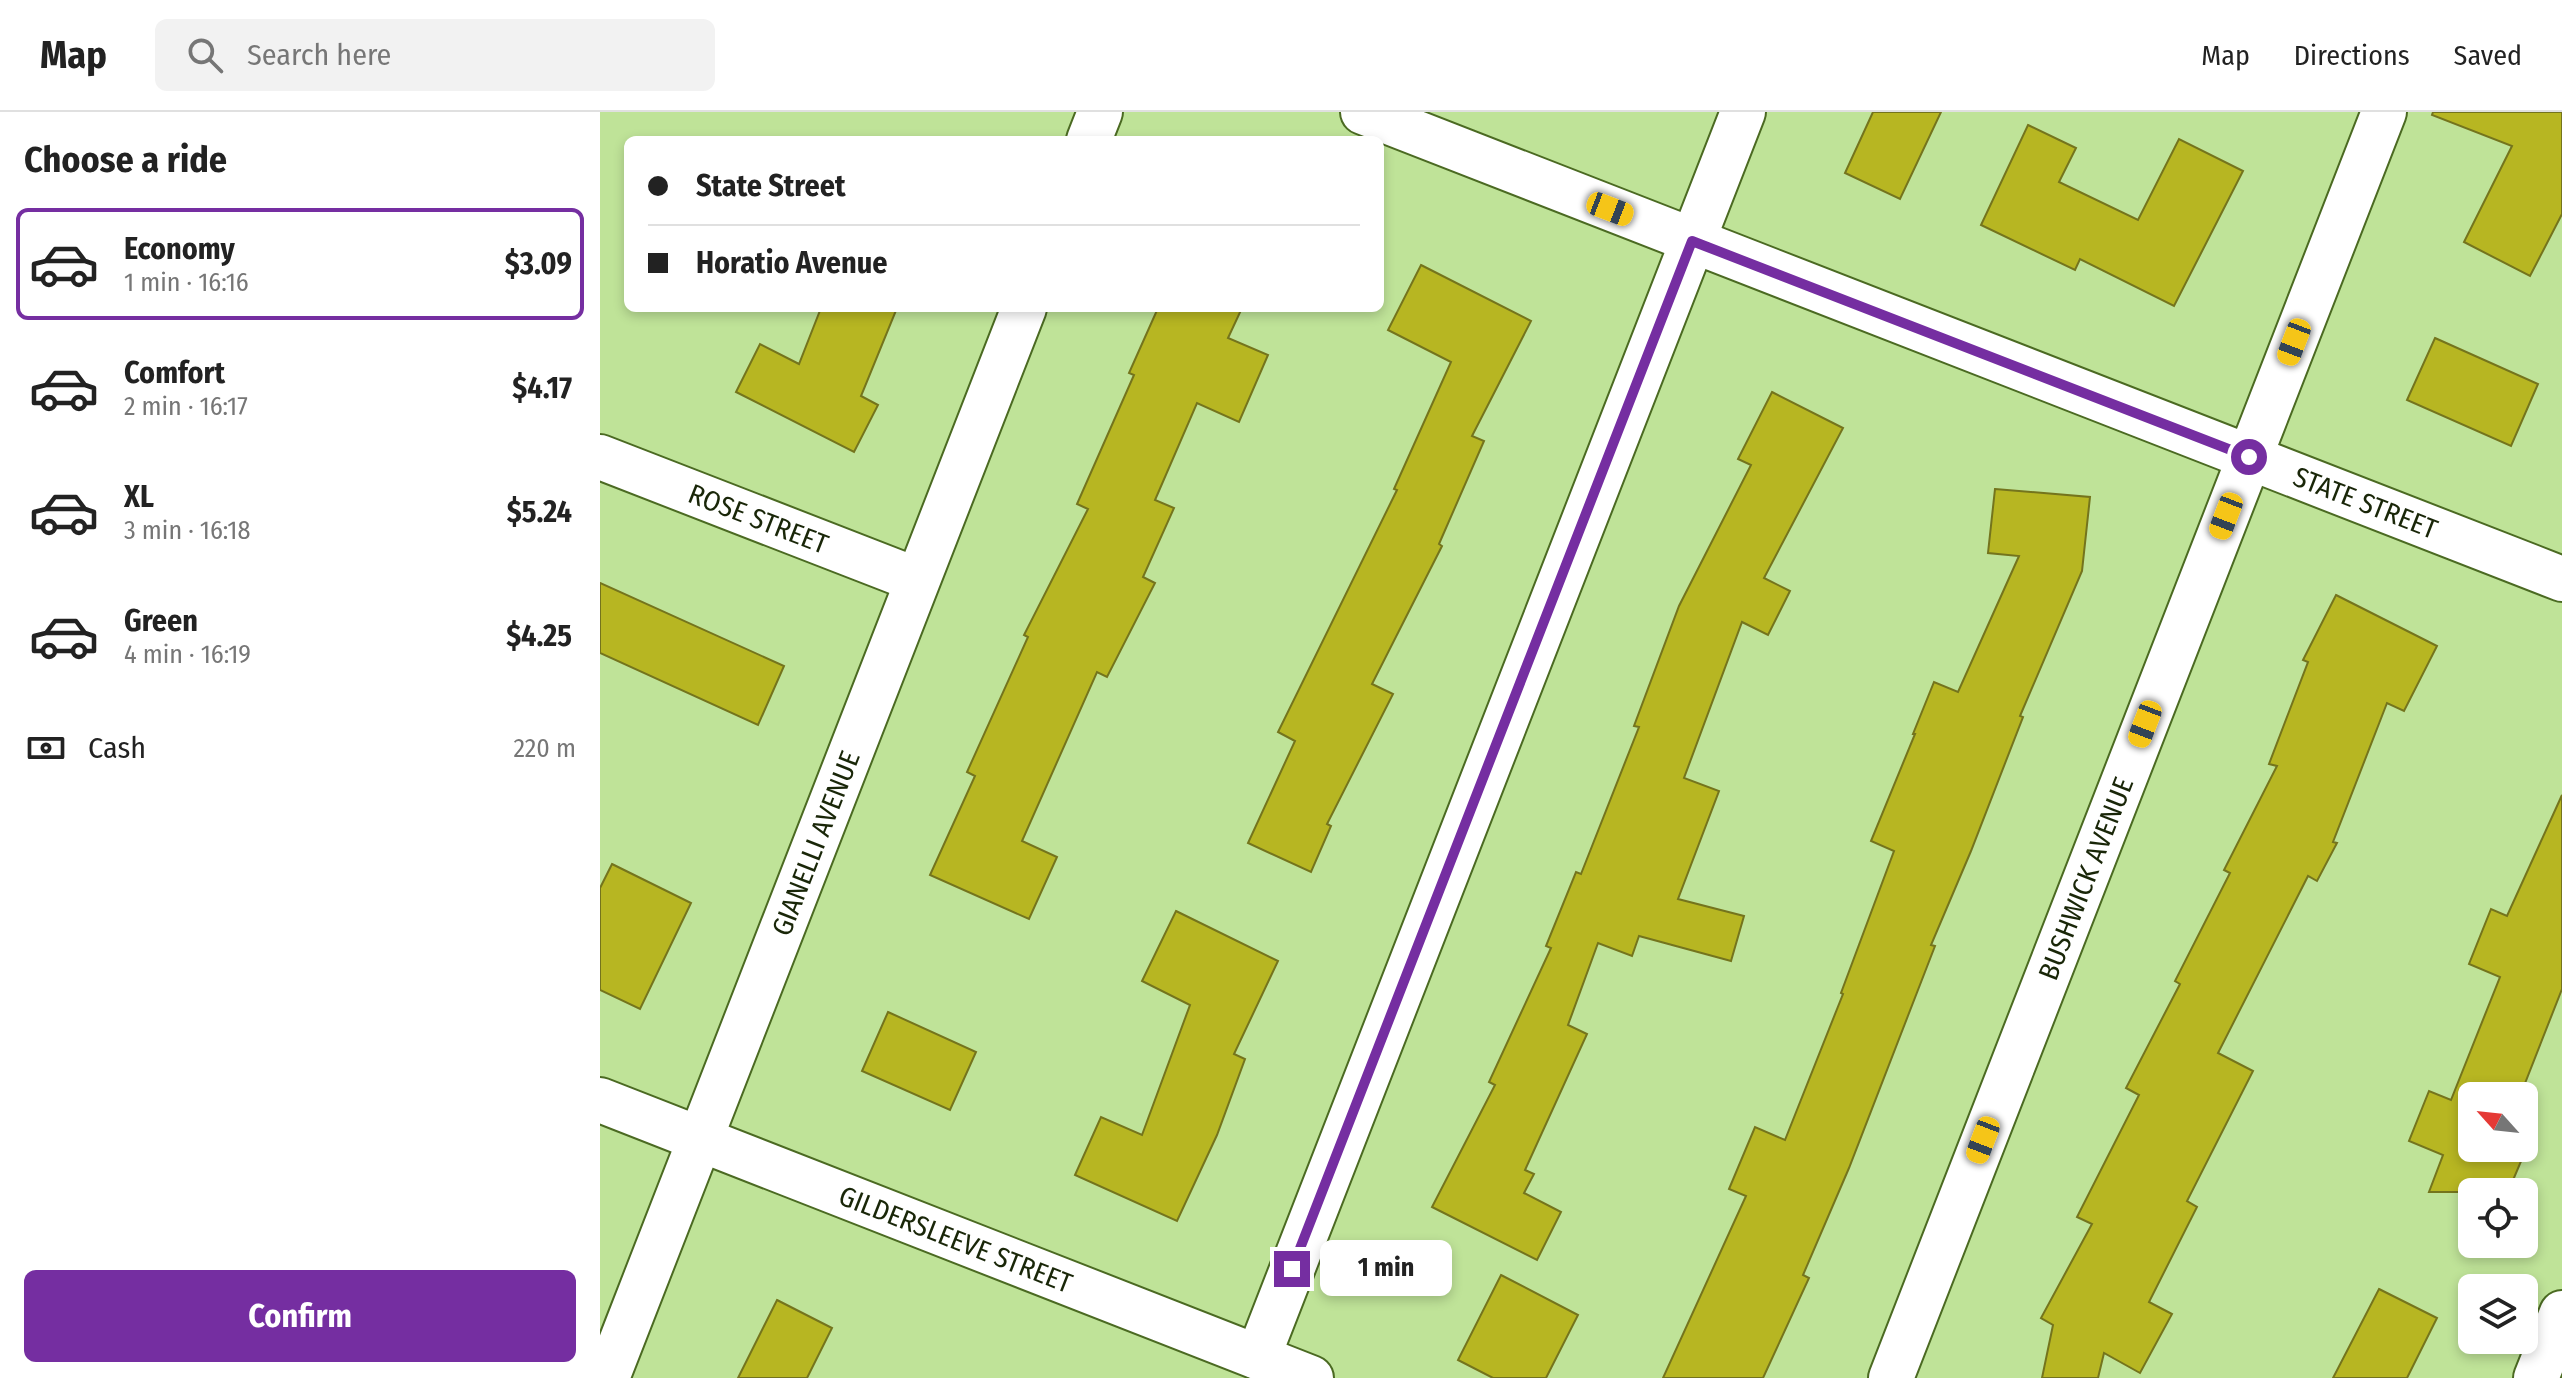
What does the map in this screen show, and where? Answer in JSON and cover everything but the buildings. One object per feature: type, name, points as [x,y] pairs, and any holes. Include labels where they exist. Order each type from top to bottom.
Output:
[{"type":"street","points":[[1091,136],[1100,112]]},
{"type":"street","name":"STATE STREET","points":[[1363,112],[2562,579]]},
{"type":"street","points":[[1258,1357],[1743,112]]},
{"type":"street","name":"BUSHWICK AVENUE","points":[[1891,1378],[2384,112]]},
{"type":"street","name":"GIANELLI AVENUE","points":[[607,1378],[1022,312]]},
{"type":"street","name":"ROSE STREET","points":[[600,457],[917,580]]},
{"type":"street","name":"GILDERSLEEVE STREET","points":[[600,1100],[1311,1378]]},
{"type":"street","points":[[2536,1378],[2562,1313]]},
{"type":"route","points":[[1292,1269],[1692,241],[2249,457]]}]
